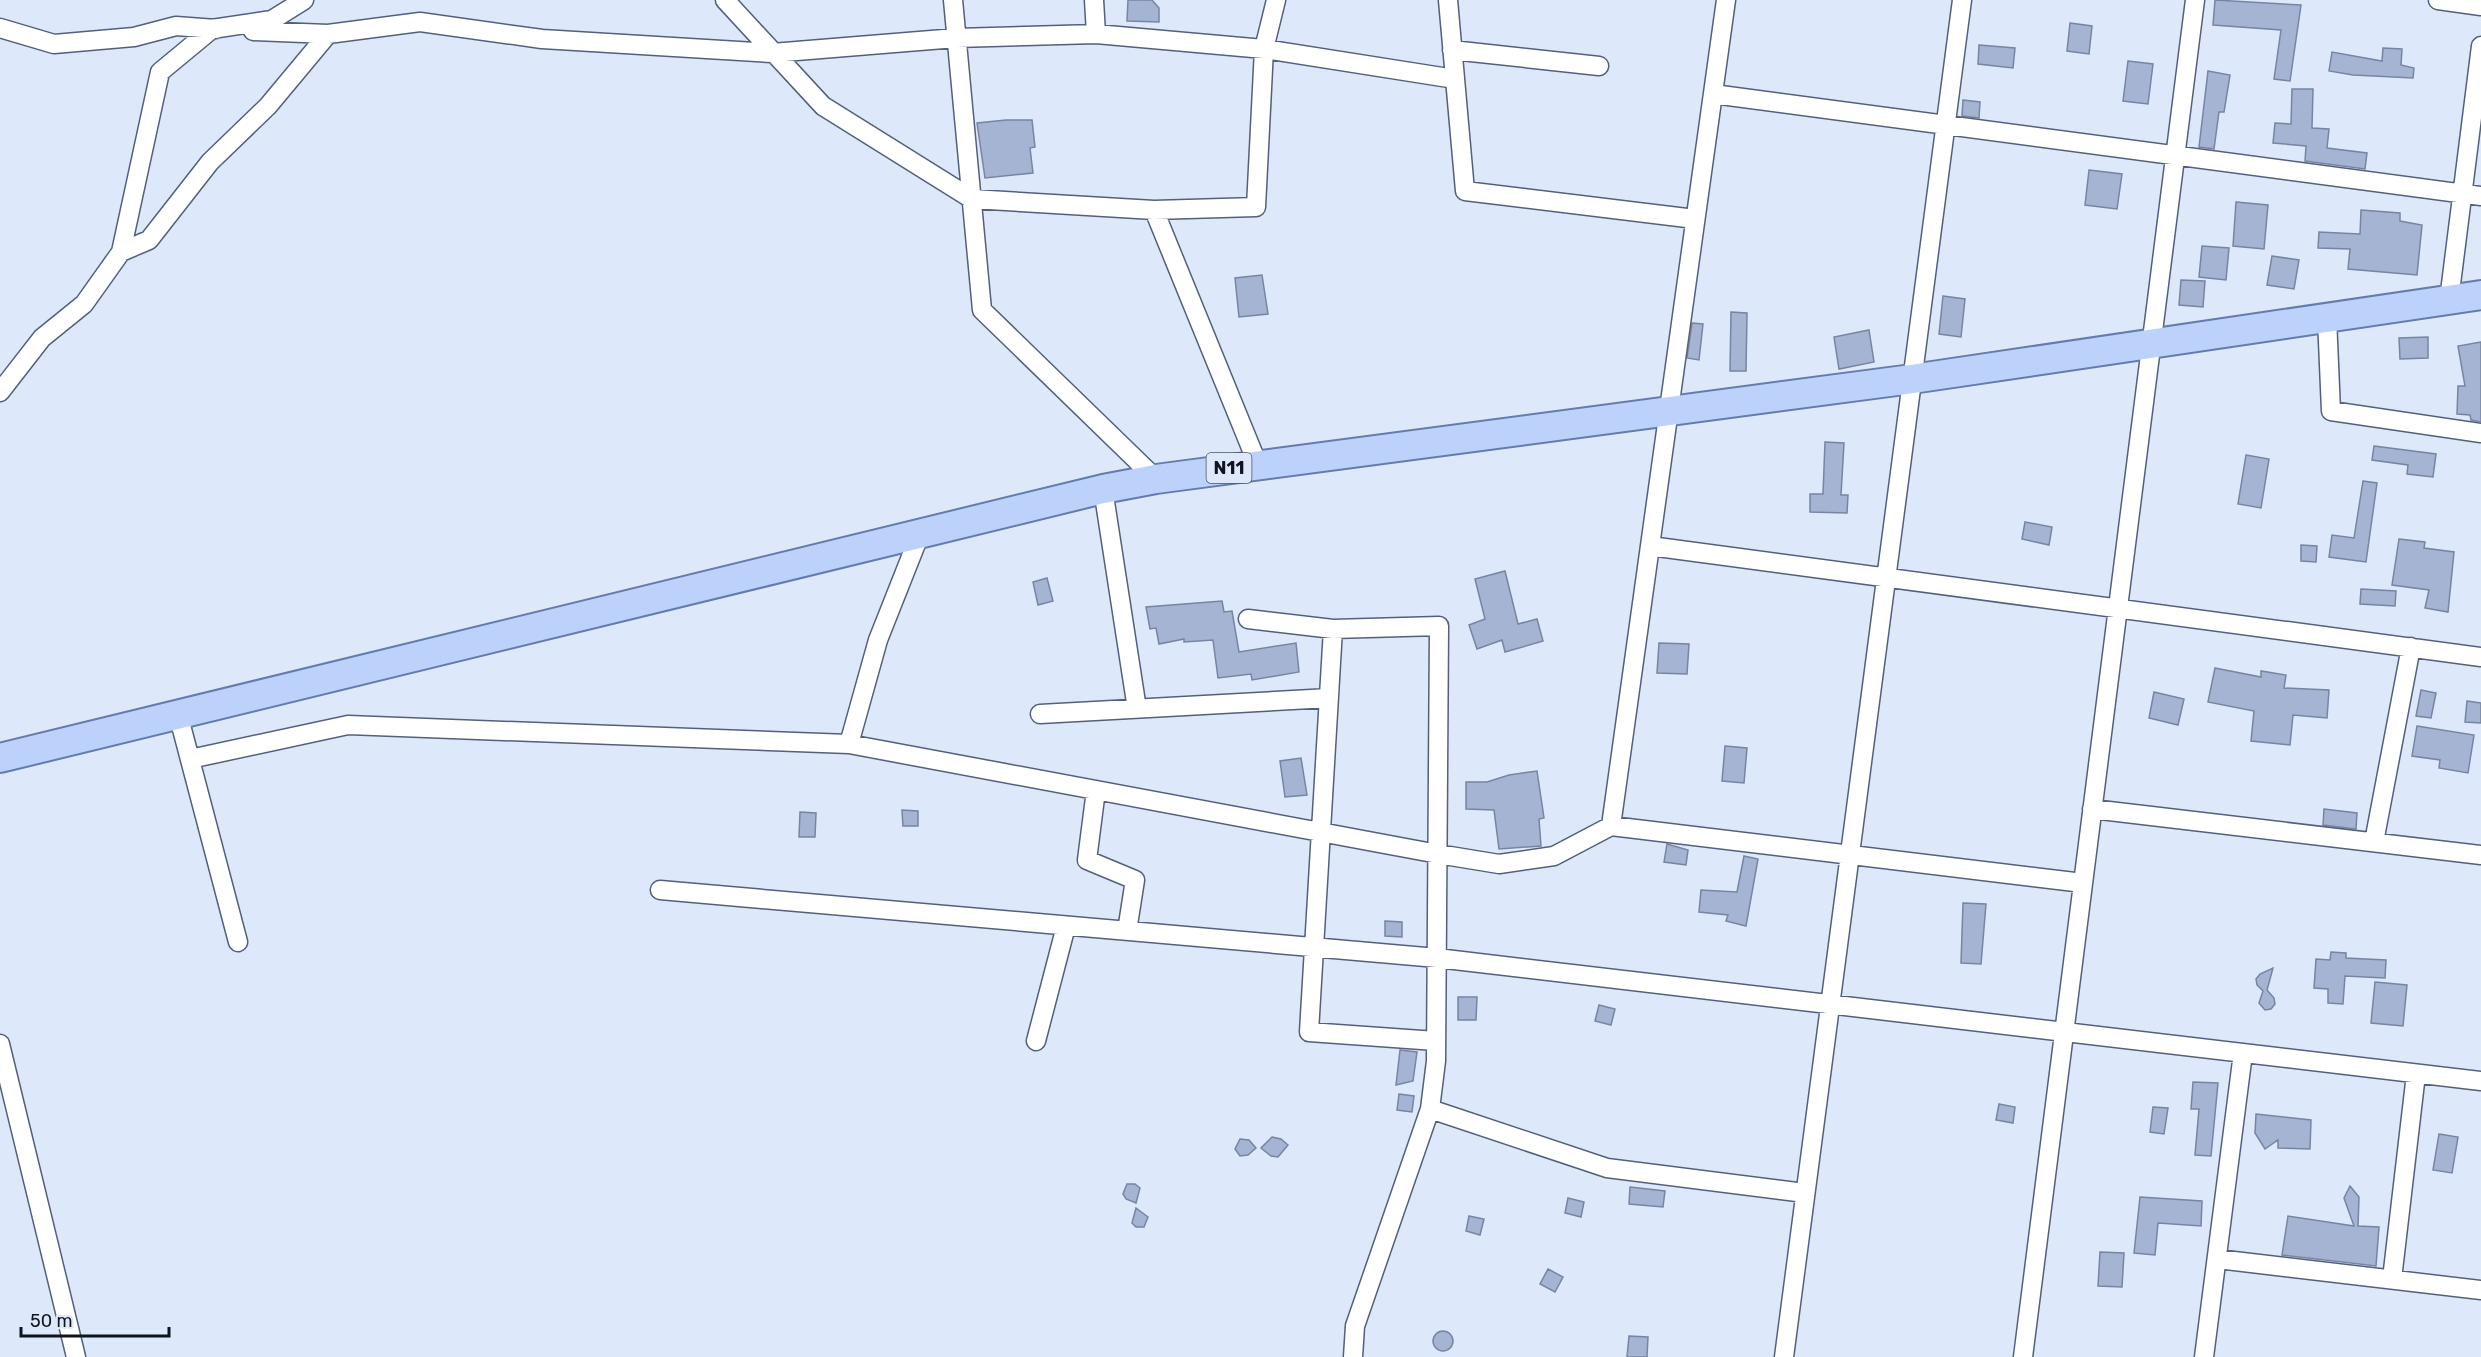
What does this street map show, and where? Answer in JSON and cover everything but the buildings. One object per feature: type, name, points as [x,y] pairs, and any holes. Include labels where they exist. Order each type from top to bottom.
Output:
[{"type":"main road","name":"N11","points":[[0,758],[1156,478],[1912,379],[2481,295]]},
{"type":"street","points":[[0,392],[42,339],[84,304],[121,252],[160,72],[212,29],[272,20],[304,0]]},
{"type":"street","points":[[724,0],[823,106],[972,199],[1154,210],[1256,207],[1264,50],[1276,0]]},
{"type":"street","points":[[953,0],[982,310],[1156,478]]},
{"type":"street","points":[[1094,0],[1096,34]]},
{"type":"street","points":[[1448,0],[1465,191],[1695,219]]},
{"type":"street","points":[[1611,826],[1726,0]]},
{"type":"street","points":[[1784,1357],[1962,0]]},
{"type":"street","points":[[2023,1357],[2195,0]]},
{"type":"street","points":[[2438,0],[2481,6]]},
{"type":"street","points":[[0,28],[54,44],[134,37],[176,26],[328,34],[420,22],[542,39],[772,53],[956,38],[1096,34],[1264,50],[1455,79]]},
{"type":"street","points":[[121,252],[149,240],[210,162],[268,106],[328,34]]},
{"type":"street","points":[[2449,300],[2481,46]]},
{"type":"street","points":[[1452,50],[1599,66]]},
{"type":"street","points":[[1713,94],[2481,196]]},
{"type":"street","points":[[1154,210],[1258,465]]},
{"type":"street","points":[[2327,318],[2331,411],[2481,434]]},
{"type":"street","points":[[1103,489],[1137,709]]},
{"type":"street","points":[[849,744],[878,639],[920,534]]},
{"type":"street","points":[[1650,546],[2481,657]]},
{"type":"street","points":[[1248,620],[1333,629],[1439,626],[1436,1041],[1430,1109],[1355,1326],[1353,1357]]},
{"type":"street","points":[[1333,629],[1309,1032],[1436,1041]]},
{"type":"street","points":[[2373,842],[2411,647]]},
{"type":"street","points":[[1040,714],[1329,699]]},
{"type":"street","points":[[178,714],[238,942]]},
{"type":"street","points":[[190,759],[348,725],[849,744],[1499,864],[1554,856],[1611,826],[2083,883]]},
{"type":"street","points":[[1096,790],[1087,860],[1135,880],[1127,931]]},
{"type":"street","points":[[2092,809],[2481,855]]},
{"type":"street","points":[[660,890],[1437,958],[2481,1081]]},
{"type":"street","points":[[1036,1041],[1066,926]]},
{"type":"street","points":[[0,1044],[76,1357]]},
{"type":"street","points":[[2204,1357],[2243,1053]]},
{"type":"street","points":[[2392,1279],[2416,1074]]},
{"type":"street","points":[[1430,1109],[1607,1168],[1805,1193]]},
{"type":"street","points":[[2217,1259],[2481,1290]]}]
